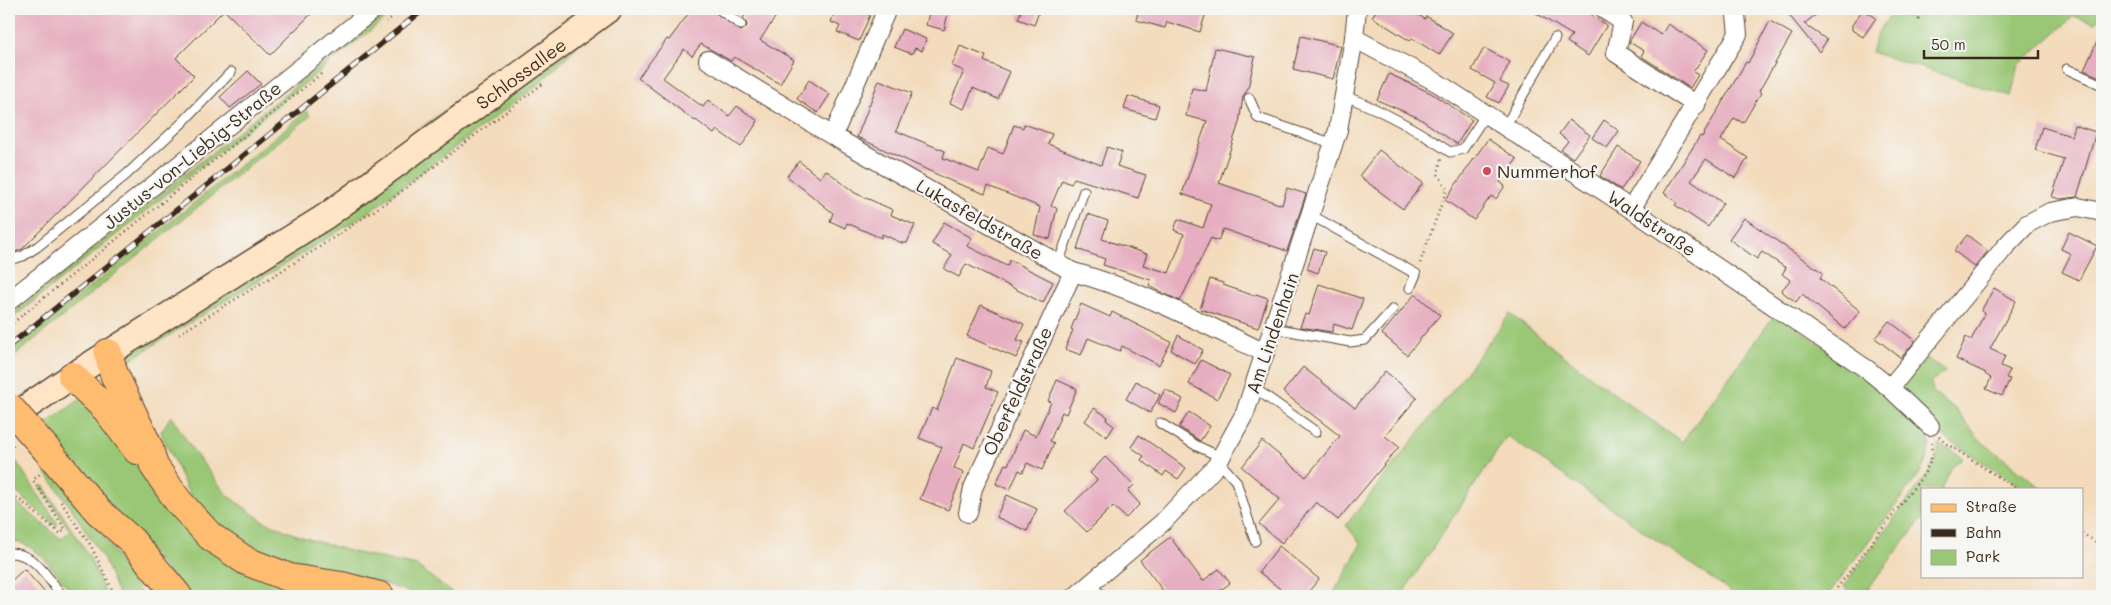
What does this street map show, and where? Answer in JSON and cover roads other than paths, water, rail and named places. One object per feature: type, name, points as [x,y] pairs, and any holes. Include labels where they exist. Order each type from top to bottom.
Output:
[{"type":"main road","name":"Schlossallee","points":[[9,419],[72,376],[326,216],[609,9]]},
{"type":"main road","points":[[108,353],[114,374],[149,448],[154,466]]},
{"type":"main road","points":[[72,376],[107,410],[139,453],[154,466],[191,518],[210,536],[246,561],[290,578],[342,586],[380,596]]},
{"type":"main road","points":[[9,407],[44,461],[131,540],[178,596]]},
{"type":"main road","points":[[98,511],[120,550],[158,596]]},
{"type":"street","name":"Justus-von-Liebig-Straße","points":[[9,301],[374,9]]},
{"type":"street","points":[[833,136],[887,9]]},
{"type":"street","name":"Am Lindenhain","points":[[1076,596],[1097,590],[1162,522],[1220,459],[1245,413],[1334,144],[1345,96],[1357,9]]},
{"type":"street","points":[[1605,10],[1623,22],[1616,53],[1696,105]]},
{"type":"street","points":[[1631,209],[1738,34],[1736,15]]},
{"type":"street","name":"Waldstraße","points":[[1354,38],[1438,84],[1631,209],[1868,370],[1930,426]]},
{"type":"street","name":"Lukasfeldstraße","points":[[708,60],[833,136],[1065,268],[1101,279],[1172,308],[1265,353]]},
{"type":"street","points":[[1890,388],[2026,224],[2050,212],[2078,207],[2102,212]]},
{"type":"street","name":"Oberfeldstraße","points":[[968,513],[973,488],[1065,268]]},
{"type":"lane","points":[[719,9],[741,25]]},
{"type":"lane","points":[[1505,127],[1555,38]]},
{"type":"lane","points":[[2067,69],[2102,85]]},
{"type":"lane","points":[[9,260],[23,256],[37,248],[126,175],[182,123],[231,72]]},
{"type":"lane","points":[[1345,96],[1381,110],[1415,128],[1450,152],[1463,148],[1486,114]]},
{"type":"lane","points":[[1249,98],[1258,118],[1334,144]]},
{"type":"lane","points":[[1065,268],[1084,191]]},
{"type":"lane","points":[[1311,215],[1416,274],[1410,288]]},
{"type":"lane","points":[[1273,328],[1350,342],[1365,340],[1393,309]]},
{"type":"lane","points":[[1253,387],[1316,432]]},
{"type":"lane","points":[[1160,423],[1220,459],[1240,490],[1256,541]]},
{"type":"lane","points":[[9,553],[19,552],[31,558],[62,596]]},
{"type":"railway","points":[[9,346],[424,9]]},
{"type":"place","name":"Nummerhof","points":[[1487,171]]}]
